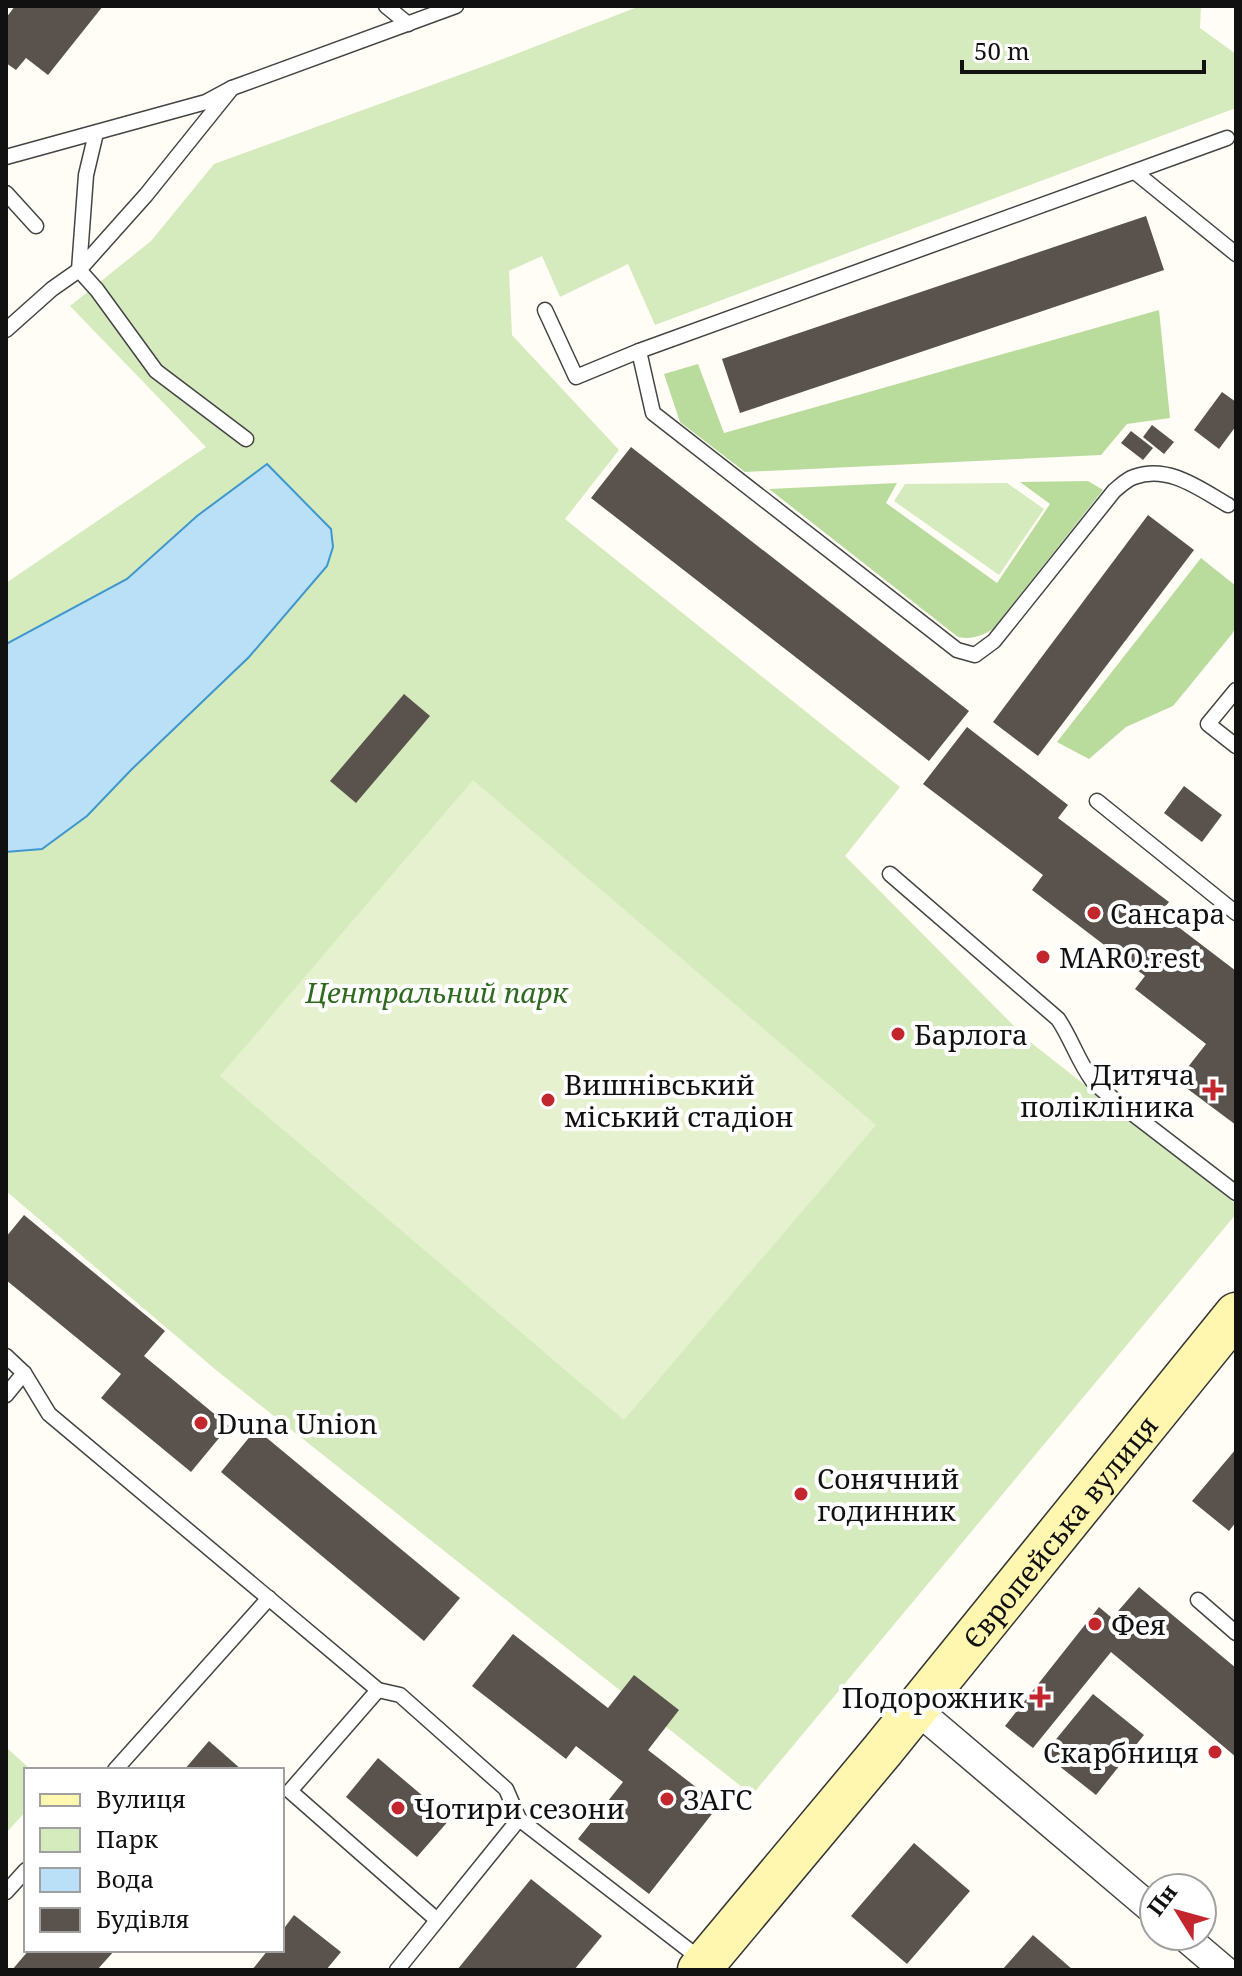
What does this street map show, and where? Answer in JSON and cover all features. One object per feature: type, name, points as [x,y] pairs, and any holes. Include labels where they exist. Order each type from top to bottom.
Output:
[{"type":"street","name":"Європейська вулиця","points":[[702,1966],[916,1709],[1236,1314]]},
{"type":"street","points":[[916,1709],[1138,1897]]},
{"type":"street","points":[[1203,1952],[1224,1970]]},
{"type":"lane","points":[[386,6],[408,24]]},
{"type":"lane","points":[[6,157],[206,102],[232,88],[456,6]]},
{"type":"lane","points":[[6,330],[52,289],[79,270],[146,195],[232,88]]},
{"type":"lane","points":[[96,133],[86,175],[79,270],[156,371],[246,439]]},
{"type":"lane","points":[[545,310],[576,377],[639,351],[1227,138]]},
{"type":"lane","points":[[1135,172],[1236,254]]},
{"type":"lane","points":[[6,193],[36,226]]},
{"type":"lane","points":[[639,351],[653,413],[957,650],[975,655],[994,641],[1114,491],[1132,477],[1152,472],[1180,478],[1233,504]]},
{"type":"lane","points":[[1236,690],[1208,724],[1236,746]]},
{"type":"lane","points":[[1097,801],[1236,913]]},
{"type":"lane","points":[[890,874],[1058,1019],[1093,1081],[1236,1193]]},
{"type":"lane","points":[[6,1356],[24,1373],[49,1414],[378,1690],[400,1695],[506,1789],[519,1819],[702,1966]]},
{"type":"lane","points":[[6,1395],[24,1373]]},
{"type":"lane","points":[[117,1768],[269,1598]]},
{"type":"lane","points":[[1198,1600],[1236,1633]]},
{"type":"lane","points":[[378,1690],[290,1791],[437,1920]]},
{"type":"lane","points":[[397,1970],[519,1819]]},
{"type":"lane","points":[[6,1892],[24,1872]]},
{"type":"green space","name":"Центральний парк","points":[[640,6],[1201,6],[1200,28],[1236,54],[1236,108],[655,325],[628,264],[560,297],[542,256],[509,271],[512,335],[619,450],[565,519],[900,787],[845,856],[1029,1041],[1236,1204],[1236,1214],[752,1795],[216,1370],[6,1191],[6,583],[206,447],[70,306],[151,241],[214,164]]},
{"type":"green space","points":[[1159,310],[1170,418],[1127,424],[1101,455],[745,472],[680,422],[664,374],[698,364],[724,433]]},
{"type":"green space","points":[[1088,481],[1103,490],[993,629],[968,638],[958,637],[769,489],[897,483],[886,503],[997,583],[1050,504],[1020,482]]},
{"type":"green space","points":[[1007,483],[1044,509],[999,575],[894,501],[905,484]]},
{"type":"green space","points":[[1201,558],[1236,586],[1236,626],[1232,634],[1173,706],[1126,727],[1089,759],[1057,742]]},
{"type":"green space","name":"Вишнівський міський стадіон","points":[[473,780],[876,1125],[624,1420],[220,1076]]},
{"type":"green space","points":[[6,1747],[29,1768],[24,1768],[24,1813],[6,1833]]},
{"type":"water","points":[[267,464],[331,529],[333,547],[327,566],[249,657],[87,816],[42,849],[6,852],[6,644],[127,579],[197,516]]},
{"type":"building","points":[[15,6],[103,6],[48,75],[26,58],[16,70],[6,63],[6,18]]},
{"type":"building","points":[[1146,216],[1164,270],[740,413],[722,359]]},
{"type":"building","points":[[1222,392],[1236,402],[1236,426],[1219,449],[1194,430]]},
{"type":"building","points":[[1152,425],[1174,442],[1164,454],[1143,437]]},
{"type":"building","points":[[1131,431],[1153,448],[1143,460],[1121,443]]},
{"type":"building","points":[[631,447],[969,711],[929,761],[591,498]]},
{"type":"building","points":[[1148,515],[1194,550],[1038,756],[993,722]]},
{"type":"building","points":[[404,694],[430,716],[356,803],[330,781]]},
{"type":"building","points":[[967,727],[1068,805],[1058,818],[1169,902],[1160,913],[1236,971],[1236,1125],[1177,1081],[1206,1044],[1135,989],[1145,976],[1032,890],[1043,875],[923,784]]},
{"type":"building","points":[[1184,786],[1222,815],[1202,842],[1164,813]]},
{"type":"building","points":[[24,1215],[165,1331],[144,1356],[229,1426],[191,1472],[101,1398],[121,1374],[6,1280],[6,1237]]},
{"type":"building","points":[[256,1429],[460,1598],[424,1641],[221,1472]]},
{"type":"building","points":[[1236,1449],[1236,1522],[1229,1531],[1192,1501]]},
{"type":"building","points":[[1139,1587],[1236,1668],[1236,1757],[1111,1652],[1033,1748],[1005,1726],[1099,1607],[1112,1618]]},
{"type":"building","points":[[513,1634],[608,1708],[634,1675],[679,1710],[648,1750],[719,1805],[649,1894],[578,1839],[623,1782],[576,1746],[566,1759],[472,1686]]},
{"type":"building","points":[[1093,1694],[1144,1735],[1096,1795],[1044,1754]]},
{"type":"building","points":[[209,1741],[240,1768],[186,1768]]},
{"type":"building","name":"Чотири сезони","points":[[378,1758],[450,1819],[417,1857],[346,1797]]},
{"type":"building","points":[[914,1843],[970,1891],[907,1964],[851,1916]]},
{"type":"building","points":[[531,1879],[602,1936],[574,1970],[457,1970]]},
{"type":"building","points":[[294,1915],[341,1952],[326,1970],[252,1970],[266,1952],[284,1952],[284,1928]]},
{"type":"building","points":[[1033,1935],[1073,1970],[1002,1970]]},
{"type":"building","points":[[27,1952],[113,1952],[97,1970],[12,1970]]},
{"type":"place","name":"Сансара","points":[[1094,913]]},
{"type":"place","name":"MARO.rest","points":[[1043,957]]},
{"type":"place","name":"Барлога","points":[[898,1034]]},
{"type":"place","name":"Дитяча полікліника","points":[[1213,1090]]},
{"type":"place","name":"Вишнівський міський стадіон","points":[[548,1100]]},
{"type":"place","name":"Duna Union","points":[[201,1423]]},
{"type":"place","name":"Сонячний годинник","points":[[801,1494]]},
{"type":"place","name":"Фея","points":[[1095,1624]]},
{"type":"place","name":"Подорожник","points":[[1040,1697]]},
{"type":"place","name":"Скарбниця","points":[[1215,1752]]},
{"type":"place","name":"ЗАГС","points":[[667,1799]]},
{"type":"place","name":"Чотири сезони","points":[[398,1808]]}]
